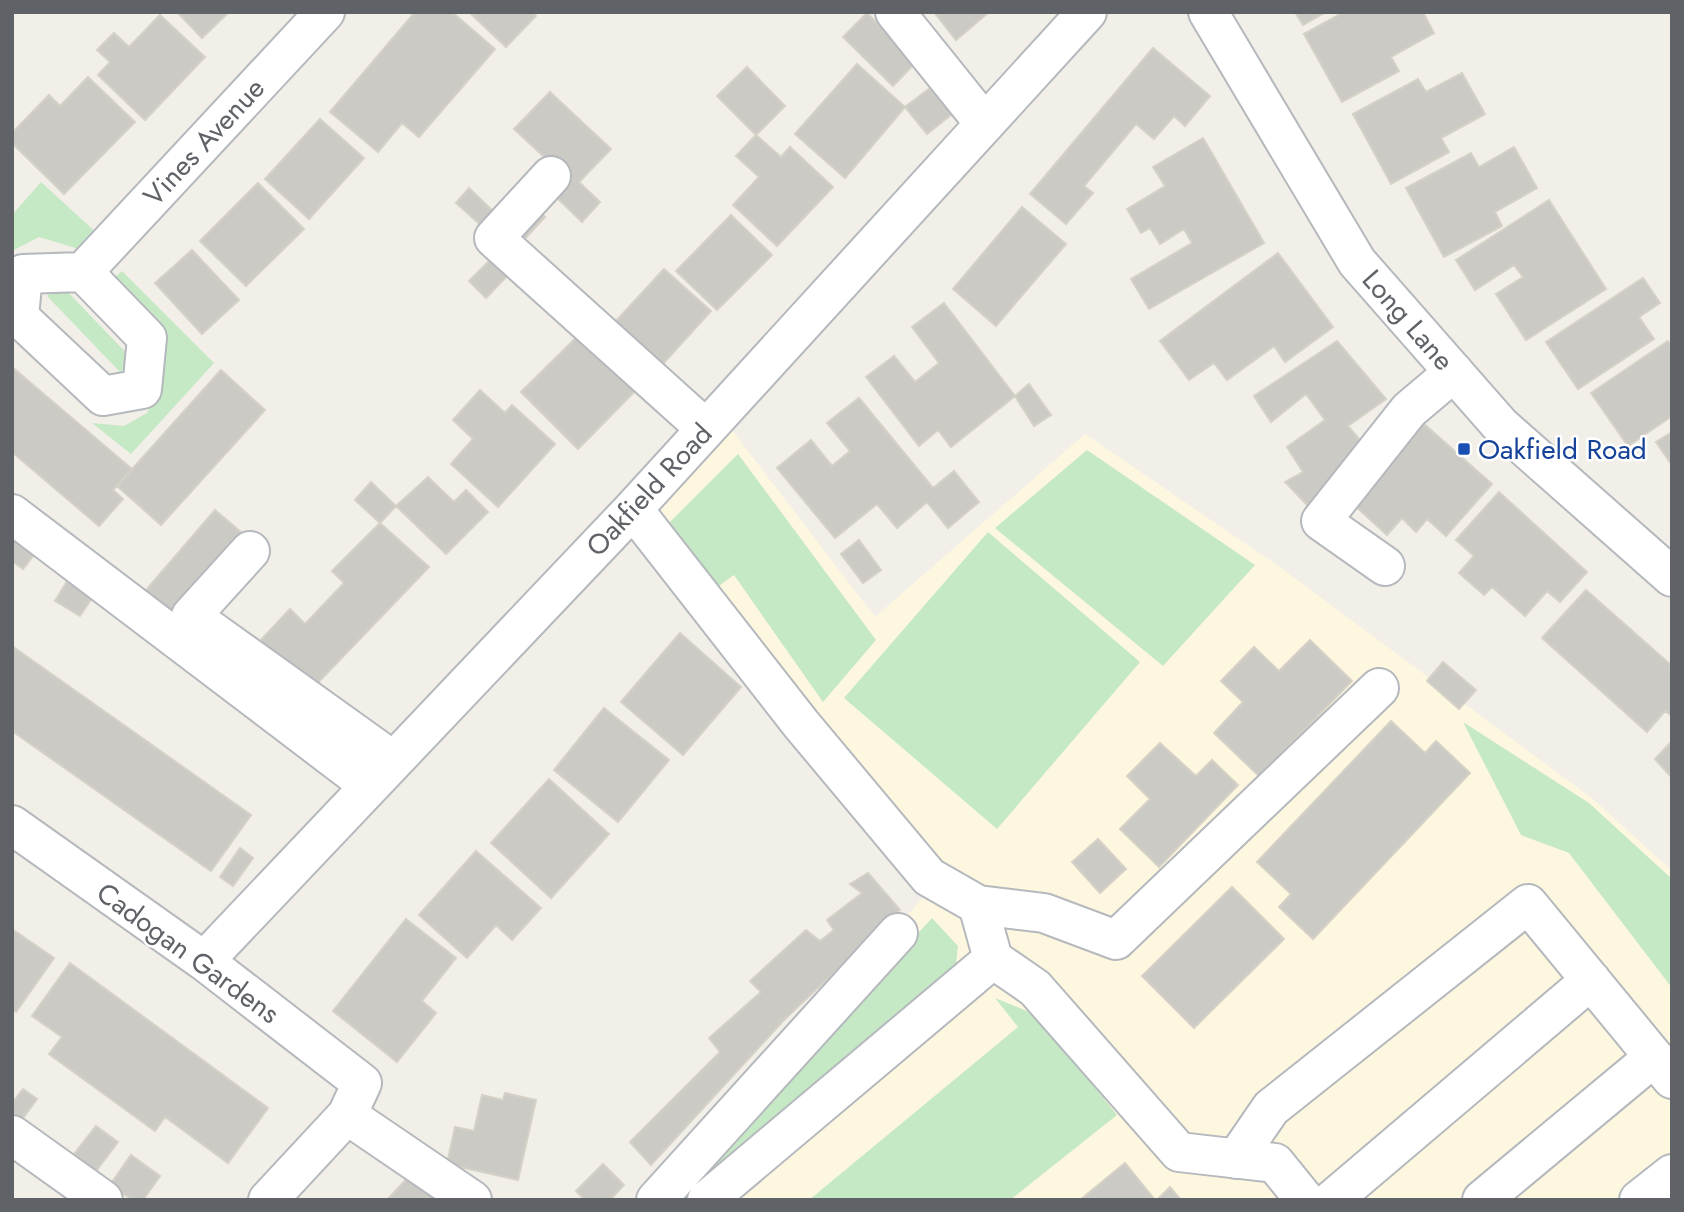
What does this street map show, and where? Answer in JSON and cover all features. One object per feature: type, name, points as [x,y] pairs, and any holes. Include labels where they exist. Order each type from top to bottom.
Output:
[{"type":"street","name":"Vines Avenue","points":[[83,272],[325,12]]},
{"type":"street","points":[[895,12],[985,124]]},
{"type":"street","name":"Oakfield Road","points":[[204,961],[634,509],[1087,12]]},
{"type":"street","name":"Long Lane","points":[[1208,12],[1357,262],[1501,426],[1672,577]]},
{"type":"street","points":[[551,176],[494,239],[706,429]]},
{"type":"street","points":[[1385,566],[1321,520],[1409,410],[1454,372]]},
{"type":"street","points":[[634,509],[801,724],[929,877],[978,905],[1045,913],[1116,940],[1379,688]]},
{"type":"street","points":[[12,514],[381,773]]},
{"type":"street","points":[[250,551],[191,616],[381,773]]},
{"type":"street","name":"Cadogan Gardens","points":[[12,825],[204,961],[354,1099],[472,1200]]},
{"type":"street","points":[[1236,1159],[1271,1108],[1528,904],[1663,1068],[1482,1200]]},
{"type":"street","points":[[978,905],[993,959],[1035,988],[1179,1152],[1275,1163],[1305,1200]]},
{"type":"street","points":[[656,1200],[898,933]]},
{"type":"street","points":[[707,1200],[993,959]]},
{"type":"street","points":[[1332,1200],[1591,980]]},
{"type":"street","points":[[268,1200],[354,1099]]},
{"type":"street","points":[[12,1135],[103,1200]]},
{"type":"street","points":[[1639,1200],[1672,1174]]},
{"type":"shaded area","points":[[718,412],[875,617],[1085,434],[1281,568],[1593,799],[1672,871],[1672,1200],[654,1200],[935,884],[629,513]]},
{"type":"green space","points":[[41,182],[102,238],[82,250],[39,237],[12,251],[12,215]]},
{"type":"green space","points":[[122,271],[214,363],[131,454],[92,423],[124,426],[147,413],[164,380],[164,344],[110,281]]},
{"type":"green space","points":[[60,284],[133,360],[120,372],[47,296]]},
{"type":"green space","points":[[1087,450],[1255,565],[1163,666],[995,528]]},
{"type":"green space","points":[[738,454],[876,640],[823,702],[734,575],[716,588],[666,526]]},
{"type":"green space","points":[[988,532],[1140,662],[997,829],[844,698]]},
{"type":"green space","points":[[1463,722],[1589,803],[1672,879],[1672,988],[1569,853],[1521,835]]},
{"type":"green space","points":[[932,918],[958,946],[955,975],[676,1200],[672,1200]]},
{"type":"green space","points":[[995,998],[1037,1015],[1117,1115],[1010,1200],[809,1200],[1018,1027]]},
{"type":"building","points":[[177,12],[229,12],[202,38]]},
{"type":"building","points":[[415,12],[452,12],[495,49],[419,137],[402,123],[378,152],[330,112]]},
{"type":"building","points":[[469,12],[533,12],[536,16],[506,47]]},
{"type":"building","points":[[934,12],[989,12],[956,40]]},
{"type":"building","points":[[1295,12],[1326,12],[1303,25]]},
{"type":"building","points":[[1344,12],[1423,12],[1434,33],[1391,57],[1399,71],[1342,102],[1304,34]]},
{"type":"building","points":[[867,13],[916,62],[893,86],[843,37]]},
{"type":"building","points":[[160,15],[205,57],[145,120],[98,75],[110,62],[97,50],[114,33],[129,47]]},
{"type":"building","points":[[1153,48],[1210,96],[1185,126],[1174,116],[1154,139],[1136,124],[1084,186],[1093,193],[1066,224],[1030,194]]},
{"type":"building","points":[[857,64],[905,107],[845,178],[795,134]]},
{"type":"building","points":[[747,67],[785,106],[756,135],[717,96]]},
{"type":"building","points":[[1462,73],[1485,114],[1441,138],[1449,152],[1391,184],[1353,114],[1418,79],[1426,92]]},
{"type":"building","points":[[88,77],[135,122],[64,194],[12,143],[12,133],[49,95],[60,106]]},
{"type":"building","points":[[930,88],[952,114],[927,134],[905,107]]},
{"type":"building","points":[[550,92],[611,149],[579,182],[600,202],[582,222],[554,195],[568,179],[514,129]]},
{"type":"building","points":[[320,119],[364,158],[309,219],[265,179]]},
{"type":"building","points":[[756,135],[781,157],[790,147],[833,187],[777,246],[733,205],[759,177],[736,156]]},
{"type":"building","points":[[1203,138],[1264,243],[1149,309],[1131,279],[1192,243],[1184,229],[1160,244],[1150,228],[1141,233],[1127,209],[1165,186],[1153,167]]},
{"type":"building","points":[[1514,147],[1537,188],[1495,212],[1502,226],[1444,257],[1406,188],[1471,153],[1479,167]]},
{"type":"building","points":[[258,183],[304,229],[246,286],[200,241]]},
{"type":"building","points":[[469,188],[496,214],[484,228],[456,203]]},
{"type":"building","points":[[1549,200],[1606,289],[1526,340],[1496,294],[1523,277],[1514,265],[1475,290],[1456,260]]},
{"type":"building","points":[[533,206],[545,217],[521,243],[510,231]]},
{"type":"building","points":[[1022,207],[1066,244],[996,326],[953,289]]},
{"type":"building","points":[[731,215],[772,255],[717,310],[676,271]]},
{"type":"building","points":[[192,250],[239,300],[202,334],[155,283]]},
{"type":"building","points":[[497,253],[514,269],[486,298],[469,281]]},
{"type":"building","points":[[1278,253],[1333,327],[1285,362],[1274,346],[1227,380],[1214,363],[1189,380],[1160,341]]},
{"type":"building","points":[[664,269],[711,311],[651,377],[604,334]]},
{"type":"building","points":[[1643,278],[1660,303],[1639,317],[1654,339],[1578,389],[1546,342]]},
{"type":"building","points":[[944,303],[1015,396],[951,447],[938,430],[919,446],[866,377],[894,356],[915,382],[939,363],[912,327]]},
{"type":"building","points":[[588,326],[644,382],[578,449],[521,392]]},
{"type":"building","points":[[1337,341],[1386,399],[1348,426],[1365,446],[1312,510],[1285,482],[1303,472],[1287,447],[1325,420],[1306,394],[1271,422],[1254,396]]},
{"type":"building","points":[[1668,341],[1672,347],[1672,416],[1628,446],[1591,393]]},
{"type":"building","points":[[12,367],[132,469],[113,490],[123,499],[99,526],[12,452]]},
{"type":"building","points":[[221,370],[265,410],[161,525],[117,486]]},
{"type":"building","points":[[1029,384],[1051,415],[1034,426],[1015,396]]},
{"type":"building","points":[[480,390],[505,413],[512,405],[555,444],[498,507],[451,464],[473,439],[453,420]]},
{"type":"building","points":[[859,398],[933,488],[954,471],[979,502],[948,528],[927,502],[897,528],[877,504],[835,538],[777,468],[811,440],[832,466],[850,451],[827,423]]},
{"type":"building","points":[[1423,423],[1492,484],[1446,536],[1427,519],[1416,532],[1402,518],[1387,535],[1353,504]]},
{"type":"building","points":[[1672,432],[1672,465],[1656,442]]},
{"type":"building","points":[[428,477],[454,502],[466,490],[488,512],[446,554],[396,506]]},
{"type":"building","points":[[371,482],[396,506],[380,523],[355,500]]},
{"type":"building","points":[[1499,492],[1587,572],[1560,602],[1547,591],[1525,616],[1492,587],[1484,595],[1459,573],[1474,556],[1456,540]]},
{"type":"building","points":[[215,510],[247,537],[172,623],[141,596]]},
{"type":"building","points":[[380,523],[429,567],[309,692],[258,643],[290,609],[305,624],[344,583],[332,571]]},
{"type":"building","points":[[12,533],[37,551],[23,569],[12,561]]},
{"type":"building","points":[[859,540],[881,570],[863,583],[841,554]]},
{"type":"building","points":[[69,578],[94,595],[80,616],[55,601]]},
{"type":"building","points":[[1586,590],[1672,666],[1672,716],[1665,711],[1647,732],[1542,638]]},
{"type":"building","points":[[680,633],[741,687],[683,755],[621,702]]},
{"type":"building","points":[[1310,640],[1352,681],[1259,776],[1214,733],[1243,702],[1221,681],[1254,647],[1279,671]]},
{"type":"building","points":[[12,646],[251,815],[211,871],[12,731]]},
{"type":"building","points":[[1443,662],[1476,690],[1459,709],[1427,681]]},
{"type":"building","points":[[604,708],[669,760],[618,822],[554,770]]},
{"type":"building","points":[[1391,721],[1425,753],[1436,741],[1470,773],[1313,939],[1279,907],[1291,894],[1257,862]]},
{"type":"building","points":[[1672,741],[1672,778],[1655,759]]},
{"type":"building","points":[[1160,743],[1196,776],[1212,760],[1238,785],[1159,867],[1120,829],[1150,799],[1127,776]]},
{"type":"building","points":[[549,779],[609,834],[551,898],[491,843]]},
{"type":"building","points":[[1098,839],[1126,869],[1100,893],[1072,862]]},
{"type":"building","points":[[240,848],[253,858],[233,886],[220,877]]},
{"type":"building","points":[[476,851],[541,908],[512,940],[496,925],[467,958],[419,915]]},
{"type":"building","points":[[868,873],[900,910],[784,1020],[651,1165],[630,1142],[720,1052],[709,1038],[761,992],[750,981],[806,930],[820,941],[834,930],[827,920],[862,893],[850,884]]},
{"type":"building","points":[[1232,887],[1284,939],[1194,1028],[1142,976]]},
{"type":"building","points":[[406,919],[456,958],[422,1001],[436,1013],[397,1062],[333,1011]]},
{"type":"building","points":[[12,929],[54,958],[16,1012],[12,1009]]},
{"type":"building","points":[[70,963],[268,1108],[228,1163],[165,1117],[155,1131],[49,1054],[62,1037],[32,1016]]},
{"type":"building","points":[[23,1089],[37,1099],[18,1125],[12,1121],[12,1103]]},
{"type":"building","points":[[505,1093],[536,1100],[518,1180],[447,1164],[455,1127],[474,1131],[482,1095],[503,1100]]},
{"type":"building","points":[[96,1126],[118,1142],[96,1171],[74,1154]]},
{"type":"building","points":[[131,1155],[160,1176],[143,1200],[133,1200],[110,1185]]},
{"type":"building","points":[[1125,1163],[1155,1200],[1080,1200]]},
{"type":"building","points":[[603,1164],[624,1185],[610,1200],[585,1200],[576,1191]]},
{"type":"building","points":[[415,1170],[447,1200],[387,1200]]},
{"type":"building","points":[[1170,1187],[1181,1200],[1157,1200]]},
{"type":"place","name":"Oakfield Road","points":[[1464,449]]}]
